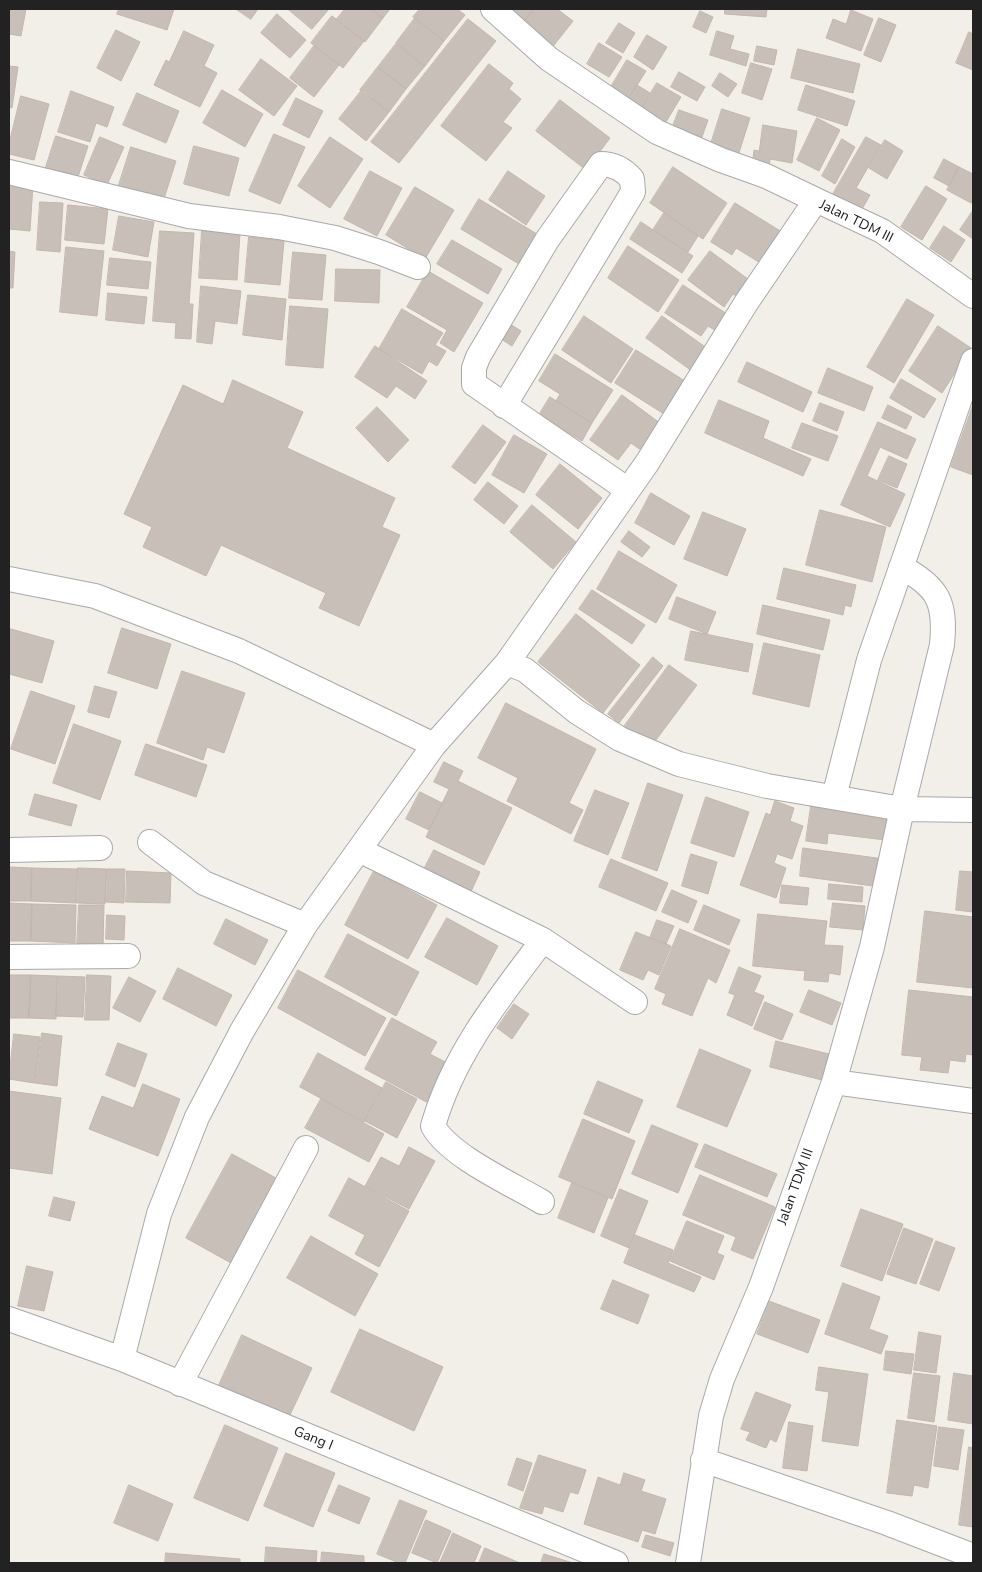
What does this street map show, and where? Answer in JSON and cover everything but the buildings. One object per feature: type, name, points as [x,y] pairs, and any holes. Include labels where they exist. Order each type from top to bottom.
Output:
[{"type":"street","points":[[492,9],[549,60],[657,132],[721,160],[766,176],[816,200]]},
{"type":"street","points":[[504,406],[633,192],[632,179],[621,169],[609,164],[601,164],[547,240],[478,357],[474,368],[474,384],[504,406],[628,490]]},
{"type":"street","points":[[9,172],[188,216],[279,227],[335,238],[418,267]]},
{"type":"street","name":"Jalan TDM III","points":[[122,1359],[158,1214],[197,1117],[242,1030],[305,925],[434,745],[507,662],[628,490],[746,303],[816,200],[882,232],[973,296]]},
{"type":"street","points":[[834,797],[869,660],[973,361]]},
{"type":"street","name":"Jalan TDM III","points":[[688,1563],[710,1416],[722,1379],[761,1287],[834,1082],[872,946],[902,809],[942,645],[944,619],[936,593],[919,576],[901,567]]},
{"type":"street","points":[[9,579],[95,596],[239,651],[434,745]]},
{"type":"street","points":[[507,662],[525,670],[577,712],[620,739],[679,764],[767,786],[902,809],[973,810]]},
{"type":"street","points":[[150,842],[204,883],[305,925]]},
{"type":"street","points":[[9,850],[100,848]]},
{"type":"street","points":[[359,850],[543,940],[635,1002]]},
{"type":"street","points":[[542,1202],[454,1150],[439,1137],[433,1126],[440,1101],[455,1068],[481,1023],[543,940]]},
{"type":"street","points":[[9,957],[128,956]]},
{"type":"street","points":[[834,1082],[973,1101]]},
{"type":"street","points":[[180,1384],[306,1148]]},
{"type":"street","name":"Gang I","points":[[9,1319],[122,1359],[616,1563]]},
{"type":"street","points":[[703,1460],[887,1523],[973,1556]]}]
